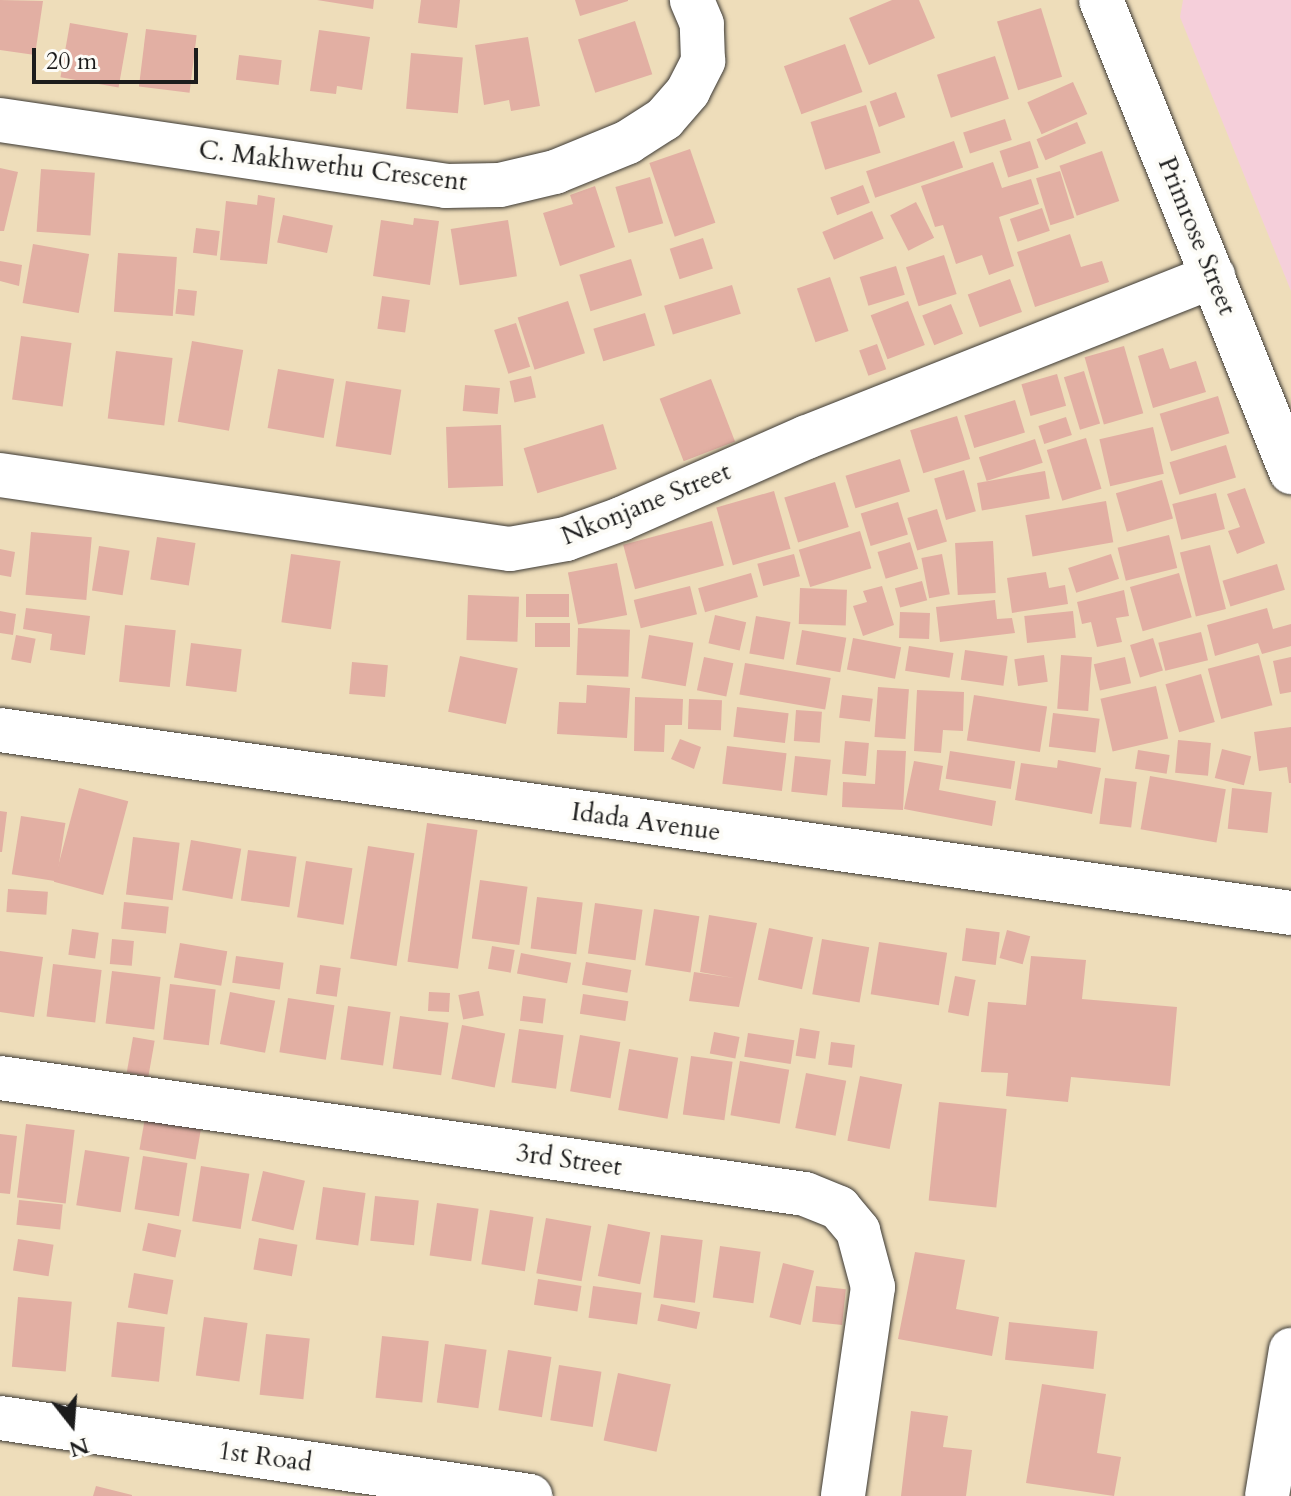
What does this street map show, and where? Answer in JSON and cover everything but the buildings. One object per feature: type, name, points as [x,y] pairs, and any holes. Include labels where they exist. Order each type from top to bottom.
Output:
[{"type":"street","name":"C. Makhwethu Crescent","points":[[0,120],[446,186],[500,185],[555,172],[628,142],[664,119],[688,91],[703,61],[702,24],[692,0]]},
{"type":"street","name":"Primrose Street","points":[[1101,0],[1291,472]]},
{"type":"street","name":"Nkonjane Street","points":[[0,475],[510,549],[566,539],[621,519],[807,437],[1213,276]]},
{"type":"street","name":"Idada Avenue","points":[[0,730],[1291,913]]},
{"type":"street","name":"3rd Street","points":[[0,1078],[805,1194],[839,1208],[858,1231],[873,1287],[843,1496]]},
{"type":"street","points":[[1267,1496],[1291,1350]]},
{"type":"street","name":"1st Road","points":[[0,1418],[530,1496]]},
{"type":"shaded area","points":[[1183,0],[1291,0],[1291,291],[1180,17]]}]
